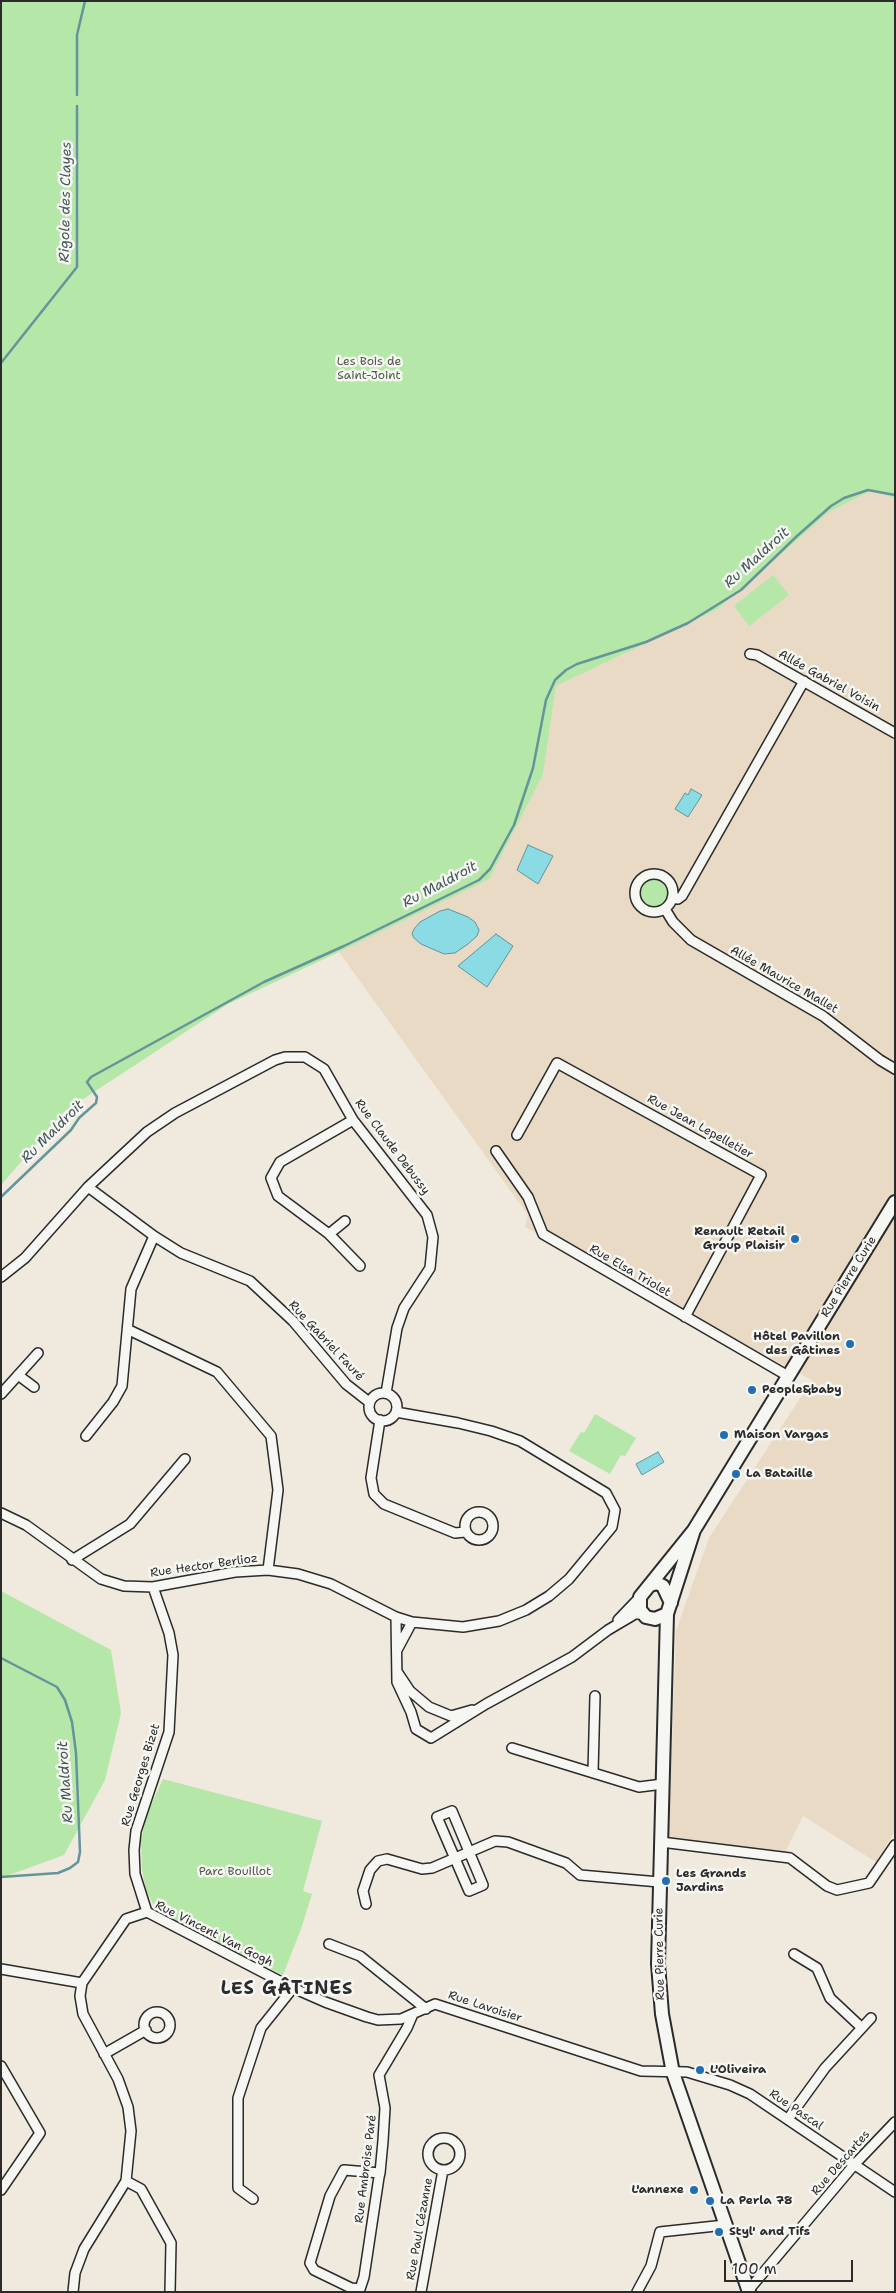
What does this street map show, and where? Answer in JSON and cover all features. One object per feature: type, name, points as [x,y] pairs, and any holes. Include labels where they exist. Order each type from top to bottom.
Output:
[{"type":"street","name":"Allée Gabriel Voisin","points":[[750,654],[757,655],[895,733]]},
{"type":"street","points":[[672,898],[678,899],[682,896],[804,681]]},
{"type":"street","points":[[648,875],[662,876],[671,886],[672,898],[665,909],[654,912],[642,908],[636,900],[637,884],[648,875]]},
{"type":"street","name":"Allée Maurice Mallet","points":[[665,909],[673,922],[691,940],[823,1016],[880,1060],[895,1069]]},
{"type":"street","name":"Rue Claude Debussy","points":[[1,1278],[25,1258],[88,1187],[146,1132],[175,1113],[275,1060],[285,1057],[305,1057],[324,1069],[353,1120],[427,1214],[433,1238],[430,1268],[404,1308],[397,1328],[386,1393]]},
{"type":"street","name":"Rue Jean Lepelletier","points":[[517,1136],[557,1063],[761,1175],[685,1318]]},
{"type":"street","points":[[353,1120],[280,1162],[271,1178],[278,1196],[329,1234],[360,1266]]},
{"type":"street","name":"Rue Elsa Triolet","points":[[496,1151],[528,1197],[543,1234],[788,1376]]},
{"type":"street","name":"Rue Gabriel Fauré","points":[[88,1187],[154,1236],[182,1253],[250,1281],[293,1321],[346,1384],[370,1402]]},
{"type":"street","name":"Rue Pierre Curie","points":[[640,1597],[694,1530],[895,1202]]},
{"type":"street","points":[[329,1234],[344,1221]]},
{"type":"street","points":[[86,1436],[113,1402],[122,1386],[129,1330],[131,1289],[154,1236]]},
{"type":"street","points":[[129,1330],[217,1372],[270,1436],[278,1490],[268,1570]]},
{"type":"street","points":[[1,1394],[38,1352]]},
{"type":"street","points":[[18,1375],[34,1387]]},
{"type":"street","points":[[378,1393],[386,1393],[394,1398],[396,1412],[391,1418],[380,1420],[370,1413],[370,1402],[378,1393]]},
{"type":"street","name":"Rue Hector Berlioz","points":[[1,1513],[26,1525],[72,1560],[101,1579],[124,1586],[153,1587],[235,1572],[268,1570],[298,1574],[331,1584],[396,1617],[412,1622],[463,1627],[499,1621],[526,1610],[569,1579],[612,1527],[615,1510],[612,1500],[606,1493],[520,1441],[491,1431],[458,1423],[396,1412]]},
{"type":"street","points":[[380,1420],[371,1478],[374,1494],[384,1504],[455,1533],[465,1532]]},
{"type":"street","points":[[72,1560],[130,1524],[185,1459]]},
{"type":"street","name":"Rue Pierre Curie","points":[[694,1530],[664,1612],[667,1633],[658,1970],[662,2014],[672,2073],[748,2291]]},
{"type":"street","points":[[396,1617],[397,1682],[412,1712],[416,1729],[424,1736],[431,1738],[482,1707],[558,1666],[608,1630],[635,1614],[664,1612],[663,1586],[657,1583],[650,1585]]},
{"type":"street","name":"Rue Georges Bizet","points":[[147,1912],[134,1874],[134,1850],[136,1831],[169,1732],[173,1655],[169,1634],[153,1587]]},
{"type":"street","points":[[640,1597],[639,1606],[643,1614]]},
{"type":"street","points":[[608,1630],[640,1597]]},
{"type":"street","points":[[397,1650],[412,1622]]},
{"type":"street","points":[[396,1670],[410,1691],[429,1707],[450,1716],[482,1707]]},
{"type":"street","points":[[593,1772],[595,1696]]},
{"type":"street","points":[[512,1748],[639,1787],[663,1784]]},
{"type":"street","points":[[452,1811],[483,1884],[469,1891],[455,1859],[437,1817],[452,1811]]},
{"type":"street","points":[[366,1904],[363,1891],[370,1870],[378,1861],[387,1859],[422,1869],[432,1868],[495,1841],[508,1842],[566,1863],[580,1875],[660,1882]]},
{"type":"street","points":[[661,1842],[790,1858],[827,1886],[837,1890],[869,1883],[895,1845]]},
{"type":"street","name":"Rue Vincent Van Gogh","points":[[82,1983],[126,1919],[147,1912],[292,1988]]},
{"type":"street","points":[[329,1944],[360,1956],[426,2009]]},
{"type":"street","points":[[794,1954],[817,1968],[830,1998],[862,2028]]},
{"type":"street","points":[[1,1969],[82,1983],[80,1996],[83,2014],[118,2080],[128,2108],[131,2131],[126,2181],[84,2249],[75,2273],[73,2292]]},
{"type":"street","points":[[252,2199],[238,2188],[238,2098],[261,2028],[292,1988]]},
{"type":"street","name":"Rue Lavoisier","points":[[292,1988],[324,2002],[378,2020],[401,2019],[435,2004],[641,2071],[672,2073]]},
{"type":"street","name":"Rue Ambroise Paré","points":[[380,2173],[344,2170],[327,2203],[310,2263],[314,2270],[350,2288],[360,2289],[364,2277],[380,2173],[385,2108],[379,2074],[407,2028],[413,2014]]},
{"type":"street","points":[[788,2119],[825,2068],[871,2018]]},
{"type":"street","points":[[104,2054],[146,2030]]},
{"type":"street","points":[[1,2066],[40,2133],[1,2190]]},
{"type":"street","name":"Rue Pascal","points":[[672,2073],[687,2072],[730,2085],[750,2094],[895,2192]]},
{"type":"street","name":"Rue Descartes","points":[[748,2291],[854,2165],[895,2122]]},
{"type":"street","name":"Rue Paul Cézanne","points":[[421,2292],[443,2170]]},
{"type":"street","points":[[126,2181],[141,2189],[171,2244],[170,2292]]},
{"type":"street","points":[[637,2292],[651,2266],[660,2232],[725,2224]]},
{"type":"shaded area","points":[[870,491],[895,498],[895,1831],[876,1862],[803,1816],[782,1858],[665,1849],[672,1747],[676,1631],[709,1538],[812,1380],[525,1227],[528,1215],[339,952],[489,878],[543,775],[556,686],[718,609],[829,512]]},
{"type":"green space","name":"Les Bois de Saint-Joint","points":[[1,1],[895,1],[895,498],[870,491],[829,512],[718,609],[556,686],[543,775],[489,879],[228,1004],[65,1111],[1,1185]]},
{"type":"green space","points":[[773,575],[789,595],[749,626],[734,606]]},
{"type":"green space","points":[[653,878],[659,879],[667,887],[667,899],[659,907],[653,908],[647,907],[639,899],[638,893],[639,887],[647,879]]},
{"type":"green space","points":[[595,1414],[636,1438],[625,1456],[621,1455],[610,1474],[569,1451],[581,1432],[584,1433]]},
{"type":"green space","points":[[1,1591],[111,1650],[121,1713],[105,1780],[64,1855],[1,1878]]},
{"type":"green space","name":"Parc Bouillot","points":[[163,1779],[322,1821],[303,1891],[312,1894],[283,1975],[161,1914],[155,1907],[146,1891],[142,1869],[141,1841],[146,1816]]},
{"type":"water","points":[[691,789],[702,795],[688,817],[675,809],[685,793],[688,795]]},
{"type":"water","points":[[528,845],[553,856],[538,884],[517,870]]},
{"type":"water","points":[[448,909],[468,917],[475,922],[479,930],[477,936],[455,953],[444,954],[421,944],[412,934],[420,922],[440,911]]},
{"type":"water","points":[[496,934],[513,946],[487,987],[458,966]]},
{"type":"water","points":[[658,1452],[664,1462],[642,1475],[636,1464]]},
{"type":"waterway","name":"Rigole des Clayes","points":[[77,95],[77,35],[85,1]]},
{"type":"waterway","name":"Rigole des Clayes","points":[[1,363],[77,267],[77,106]]},
{"type":"waterway","name":"Ru Maldroit","points":[[1,1197],[71,1130],[79,1118],[96,1103],[97,1097],[87,1082],[91,1077],[264,982],[344,946],[479,880],[490,869],[514,825],[533,768],[546,700],[555,680],[566,670],[577,664],[646,642],[688,623],[741,590],[797,536],[831,506],[844,498],[868,490],[895,495]]},
{"type":"waterway","name":"Ru Maldroit","points":[[1,1658],[57,1687],[65,1700],[72,1722],[76,1753],[80,1852],[78,1862],[58,1873],[1,1877]]},
{"type":"place","name":"Renault Retail Group Plaisir","points":[[795,1239]]},
{"type":"place","name":"Hôtel Pavillon des Gâtines","points":[[850,1344]]},
{"type":"place","name":"People&baby","points":[[752,1390]]},
{"type":"place","name":"Maison Vargas","points":[[724,1435]]},
{"type":"place","name":"La Bataille","points":[[736,1474]]},
{"type":"place","name":"Les Grands Jardins","points":[[666,1881]]},
{"type":"place","name":"L'Oliveira","points":[[700,2070]]},
{"type":"place","name":"L'annexe","points":[[694,2190]]},
{"type":"place","name":"La Perla 78","points":[[710,2201]]},
{"type":"place","name":"Styl' and Tifs","points":[[719,2232]]},
{"type":"district","name":"LES GÂTINES","points":[[287,1989]]}]
